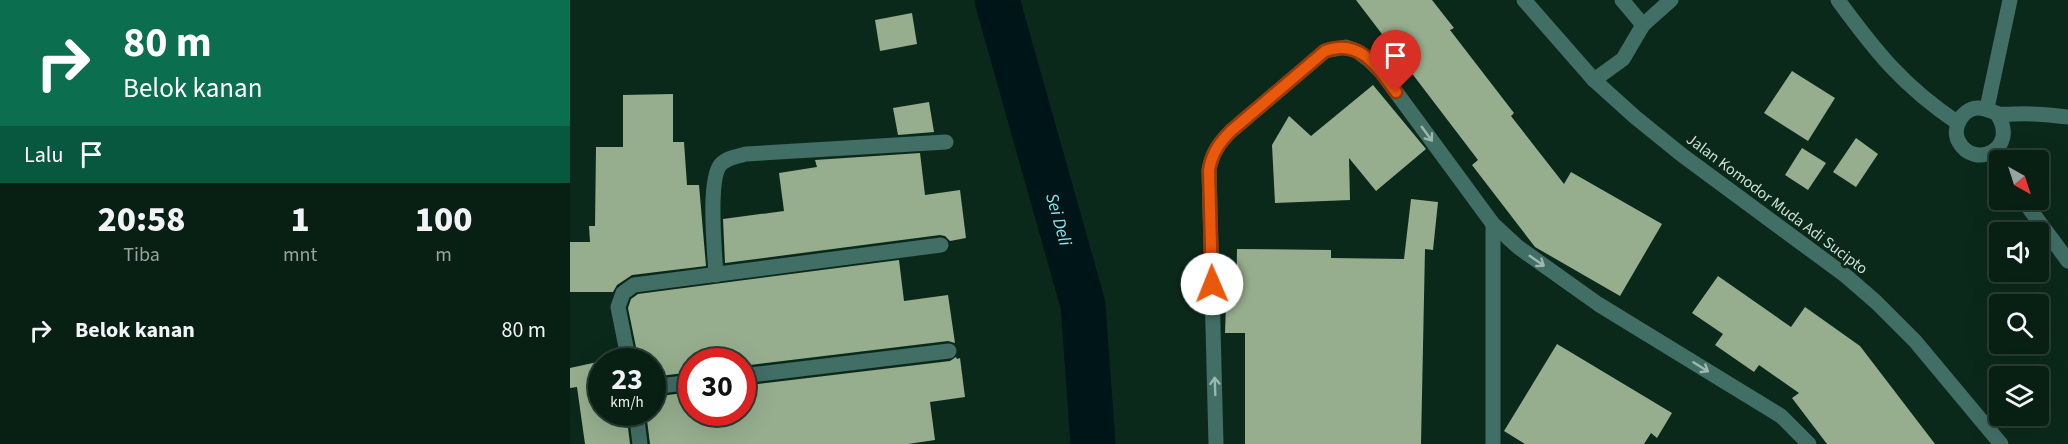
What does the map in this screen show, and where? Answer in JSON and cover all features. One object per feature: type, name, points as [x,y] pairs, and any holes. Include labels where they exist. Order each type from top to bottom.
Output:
[{"type":"street","name":"Jalan Komodor Muda Adi Sucipto","points":[[1524,0],[1594,80],[1682,155],[1846,276],[1869,296],[1915,340],[2001,444]]},
{"type":"street","points":[[1622,0],[1643,25]]},
{"type":"street","points":[[1594,80],[1623,59],[1643,25],[1671,0]]},
{"type":"street","points":[[1838,0],[1873,48],[1896,74],[1918,94],[1958,123]]},
{"type":"street","points":[[1992,111],[2010,0]]},
{"type":"street","points":[[1216,444],[1209,170],[1211,159],[1218,145],[1231,131],[1325,51],[1346,46],[1370,60],[1382,73],[1493,224],[1518,247],[1598,304],[1781,416],[1809,444]]},
{"type":"street","points":[[1989,153],[1971,154],[1958,141],[1956,132],[1964,113],[1975,108],[2068,117]]},
{"type":"street","points":[[1992,111],[2003,123],[2004,135],[1999,146],[1994,150]]},
{"type":"street","points":[[716,275],[713,192],[715,173],[724,162],[746,154],[946,142]]},
{"type":"street","points":[[2030,210],[2068,261]]},
{"type":"street","points":[[1493,224],[1493,444]]},
{"type":"street","points":[[626,348],[618,307],[626,289],[634,285],[941,245]]},
{"type":"street","points":[[756,374],[949,351]]},
{"type":"street","points":[[638,426],[640,444]]},
{"type":"building","points":[[1356,0],[1432,0],[1454,28],[1450,30],[1514,113],[1511,116],[1564,184],[1571,172],[1662,224],[1620,296],[1535,247],[1472,165],[1478,160]]},
{"type":"building","points":[[912,13],[917,44],[880,51],[875,20]]},
{"type":"building","points":[[1792,71],[1835,98],[1808,141],[1764,113]]},
{"type":"building","points":[[1373,85],[1426,149],[1376,191],[1349,158],[1350,200],[1275,203],[1272,145],[1289,116],[1311,136]]},
{"type":"building","points":[[673,94],[673,142],[684,142],[687,185],[699,185],[706,266],[632,275],[617,285],[613,292],[570,292],[570,242],[590,242],[589,226],[595,226],[596,147],[623,147],[623,95]]},
{"type":"building","points":[[929,102],[934,132],[898,135],[893,108]]},
{"type":"building","points":[[1856,138],[1878,154],[1856,187],[1833,172]]},
{"type":"building","points":[[1802,148],[1826,163],[1808,190],[1785,175]]},
{"type":"building","points":[[920,153],[925,195],[960,190],[966,238],[950,241],[940,235],[725,263],[723,219],[784,211],[779,173],[817,167],[815,160]]},
{"type":"building","points":[[1411,199],[1438,202],[1433,250],[1425,249],[1421,444],[1245,444],[1245,333],[1225,333],[1226,304],[1236,304],[1237,249],[1331,250],[1331,258],[1404,259]]},
{"type":"building","points":[[899,260],[904,301],[948,295],[955,343],[948,341],[756,364],[756,348],[678,348],[678,374],[666,375],[666,348],[636,348],[628,308],[631,299],[638,294]]},
{"type":"building","points":[[1718,276],[1791,327],[1805,307],[1860,346],[1935,444],[1827,444],[1792,398],[1799,393],[1759,365],[1754,372],[1715,345],[1723,334],[1692,313]]},
{"type":"building","points":[[1557,344],[1672,413],[1657,438],[1651,433],[1644,444],[1525,444],[1504,431]]},
{"type":"building","points":[[956,357],[960,358],[965,397],[930,402],[935,440],[908,444],[650,444],[648,426],[666,426],[666,395],[678,394],[678,426],[756,426],[756,384],[950,361]]},
{"type":"building","points":[[588,364],[588,426],[628,426],[630,444],[585,444],[577,387],[570,388],[570,368]]},
{"type":"waterway","name":"Sei Deli","points":[[997,0],[1083,305],[1093,444]]},
{"type":"route","points":[[1212,284],[1209,170],[1211,159],[1218,145],[1231,131],[1325,51],[1335,47],[1346,46],[1370,60],[1396,92]]}]
